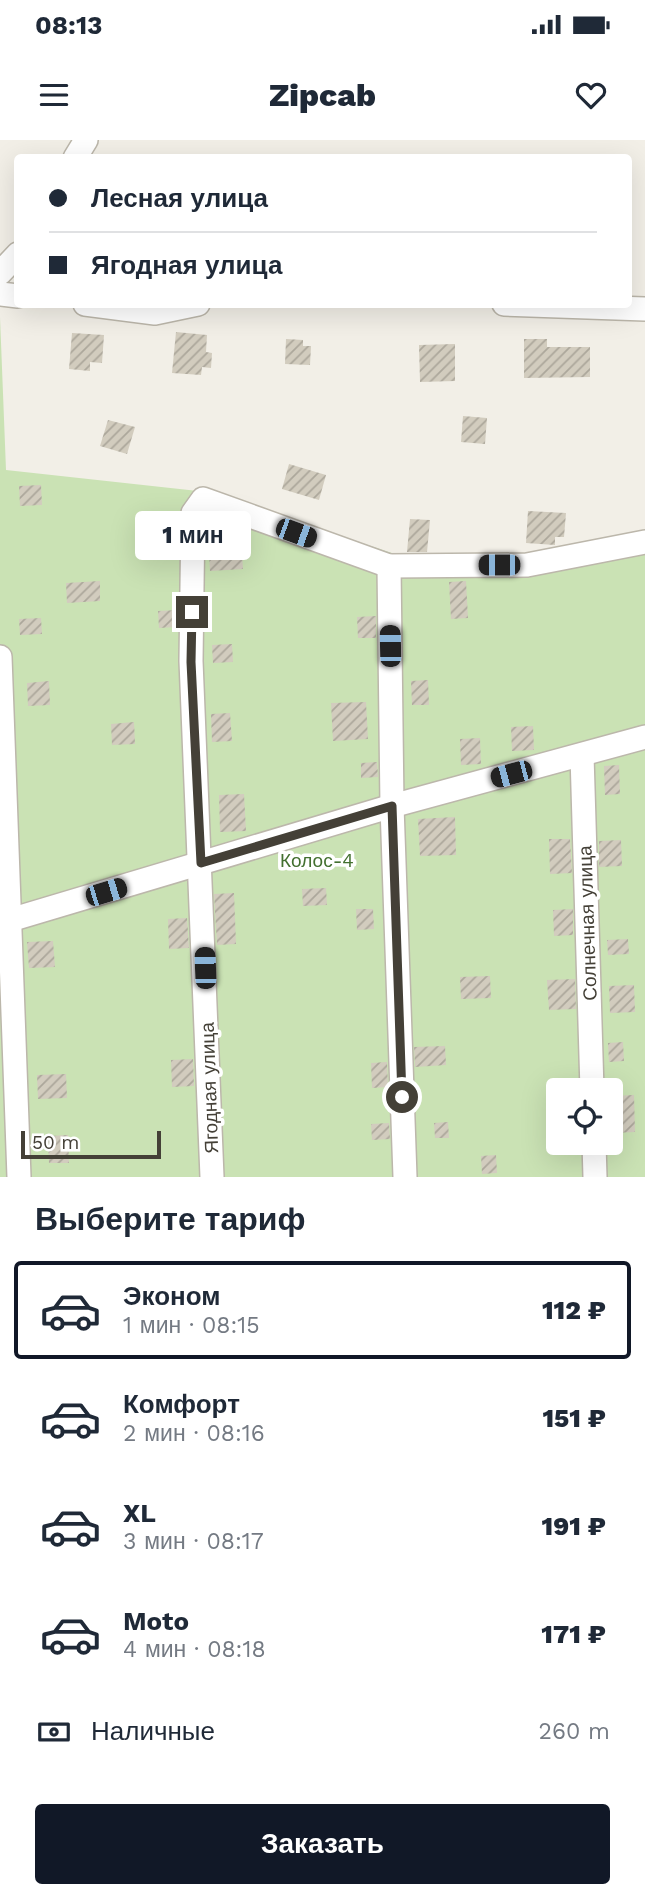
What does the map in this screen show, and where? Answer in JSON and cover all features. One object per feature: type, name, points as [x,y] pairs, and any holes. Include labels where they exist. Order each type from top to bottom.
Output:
[{"type":"street","points":[[0,273],[14,258]]},
{"type":"street","points":[[116,308],[155,313],[179,308]]},
{"type":"street","points":[[617,308],[645,309]]},
{"type":"street","name":"Ягодная улица","points":[[212,1177],[191,662],[193,513],[203,499],[389,566]]},
{"type":"street","points":[[405,1177],[392,806],[389,566],[527,565],[645,542]]},
{"type":"street","points":[[0,657],[5,922],[19,1177]]},
{"type":"street","points":[[5,922],[392,806],[645,737]]},
{"type":"street","name":"Солнечная улица","points":[[582,755],[592,1078]]},
{"type":"street","points":[[594,1155],[595,1177]]},
{"type":"green space","name":"Колос-4","points":[[0,317],[6,470],[207,492],[392,553],[513,558],[645,535],[645,1177],[0,1177]]},
{"type":"building","points":[[176,332],[207,335],[206,352],[212,353],[211,368],[202,367],[201,375],[172,373]]},
{"type":"building","points":[[72,333],[104,335],[102,363],[90,362],[90,371],[69,369]]},
{"type":"building","points":[[286,339],[303,340],[303,346],[311,346],[310,365],[285,364]]},
{"type":"building","points":[[524,339],[547,339],[547,347],[590,347],[590,377],[524,378]]},
{"type":"building","points":[[455,344],[455,381],[420,382],[419,345]]},
{"type":"building","points":[[463,416],[487,418],[485,444],[461,442]]},
{"type":"building","points":[[108,420],[135,427],[127,454],[100,446]]},
{"type":"building","points":[[289,464],[326,475],[319,500],[282,489]]},
{"type":"building","points":[[41,485],[42,505],[20,506],[19,486]]},
{"type":"building","points":[[528,511],[566,513],[564,537],[555,537],[555,545],[526,543]]},
{"type":"building","points":[[410,519],[430,520],[427,552],[407,552]]},
{"type":"building","points":[[241,535],[243,569],[210,571],[208,536]]},
{"type":"building","points":[[100,581],[100,601],[67,603],[66,583]]},
{"type":"building","points":[[466,581],[468,618],[451,619],[449,582]]},
{"type":"building","points":[[178,610],[177,627],[159,628],[158,611]]},
{"type":"building","points":[[376,616],[376,638],[358,638],[357,617]]},
{"type":"building","points":[[41,618],[42,634],[20,635],[19,619]]},
{"type":"building","points":[[232,644],[233,662],[213,663],[212,645]]},
{"type":"building","points":[[428,680],[429,705],[412,705],[411,681]]},
{"type":"building","points":[[49,681],[50,705],[28,706],[27,683]]},
{"type":"building","points":[[366,702],[368,739],[333,741],[331,703]]},
{"type":"building","points":[[230,713],[232,741],[212,742],[211,714]]},
{"type":"building","points":[[134,722],[135,744],[112,745],[111,724]]},
{"type":"building","points":[[533,726],[534,750],[512,751],[511,727]]},
{"type":"building","points":[[480,738],[481,764],[461,765],[460,739]]},
{"type":"building","points":[[377,762],[378,777],[361,778],[361,763]]},
{"type":"building","points":[[619,765],[620,794],[605,795],[604,766]]},
{"type":"building","points":[[244,794],[246,831],[220,832],[219,795]]},
{"type":"building","points":[[455,817],[456,855],[420,856],[418,819]]},
{"type":"building","points":[[549,839],[570,839],[572,873],[550,874]]},
{"type":"building","points":[[621,840],[622,866],[599,867],[599,841]]},
{"type":"building","points":[[326,888],[327,905],[303,906],[302,889]]},
{"type":"building","points":[[234,893],[236,944],[217,945],[214,894]]},
{"type":"building","points":[[356,909],[373,909],[374,929],[357,930]]},
{"type":"building","points":[[573,909],[573,935],[554,936],[553,910]]},
{"type":"building","points":[[187,918],[189,948],[169,949],[168,919]]},
{"type":"building","points":[[628,939],[629,954],[608,955],[607,940]]},
{"type":"building","points":[[53,941],[55,967],[29,968],[27,942]]},
{"type":"building","points":[[490,976],[491,998],[461,999],[460,977]]},
{"type":"building","points":[[575,979],[576,1009],[549,1010],[547,980]]},
{"type":"building","points":[[634,985],[635,1012],[610,1013],[609,986]]},
{"type":"building","points":[[623,1042],[624,1061],[609,1062],[608,1043]]},
{"type":"building","points":[[445,1046],[446,1065],[415,1067],[414,1047]]},
{"type":"building","points":[[193,1059],[194,1086],[172,1087],[171,1060]]},
{"type":"building","points":[[387,1062],[388,1087],[372,1088],[371,1063]]},
{"type":"building","points":[[66,1074],[67,1098],[38,1099],[37,1075]]},
{"type":"building","points":[[634,1095],[635,1132],[623,1133],[623,1096]]},
{"type":"building","points":[[448,1122],[449,1138],[435,1138],[434,1123]]},
{"type":"building","points":[[389,1123],[390,1139],[372,1140],[371,1124]]},
{"type":"building","points":[[68,1135],[69,1163],[49,1163],[48,1136]]},
{"type":"building","points":[[496,1155],[497,1173],[482,1174],[481,1156]]},
{"type":"route","points":[[192,612],[191,662],[201,863],[392,806],[402,1097]]}]
